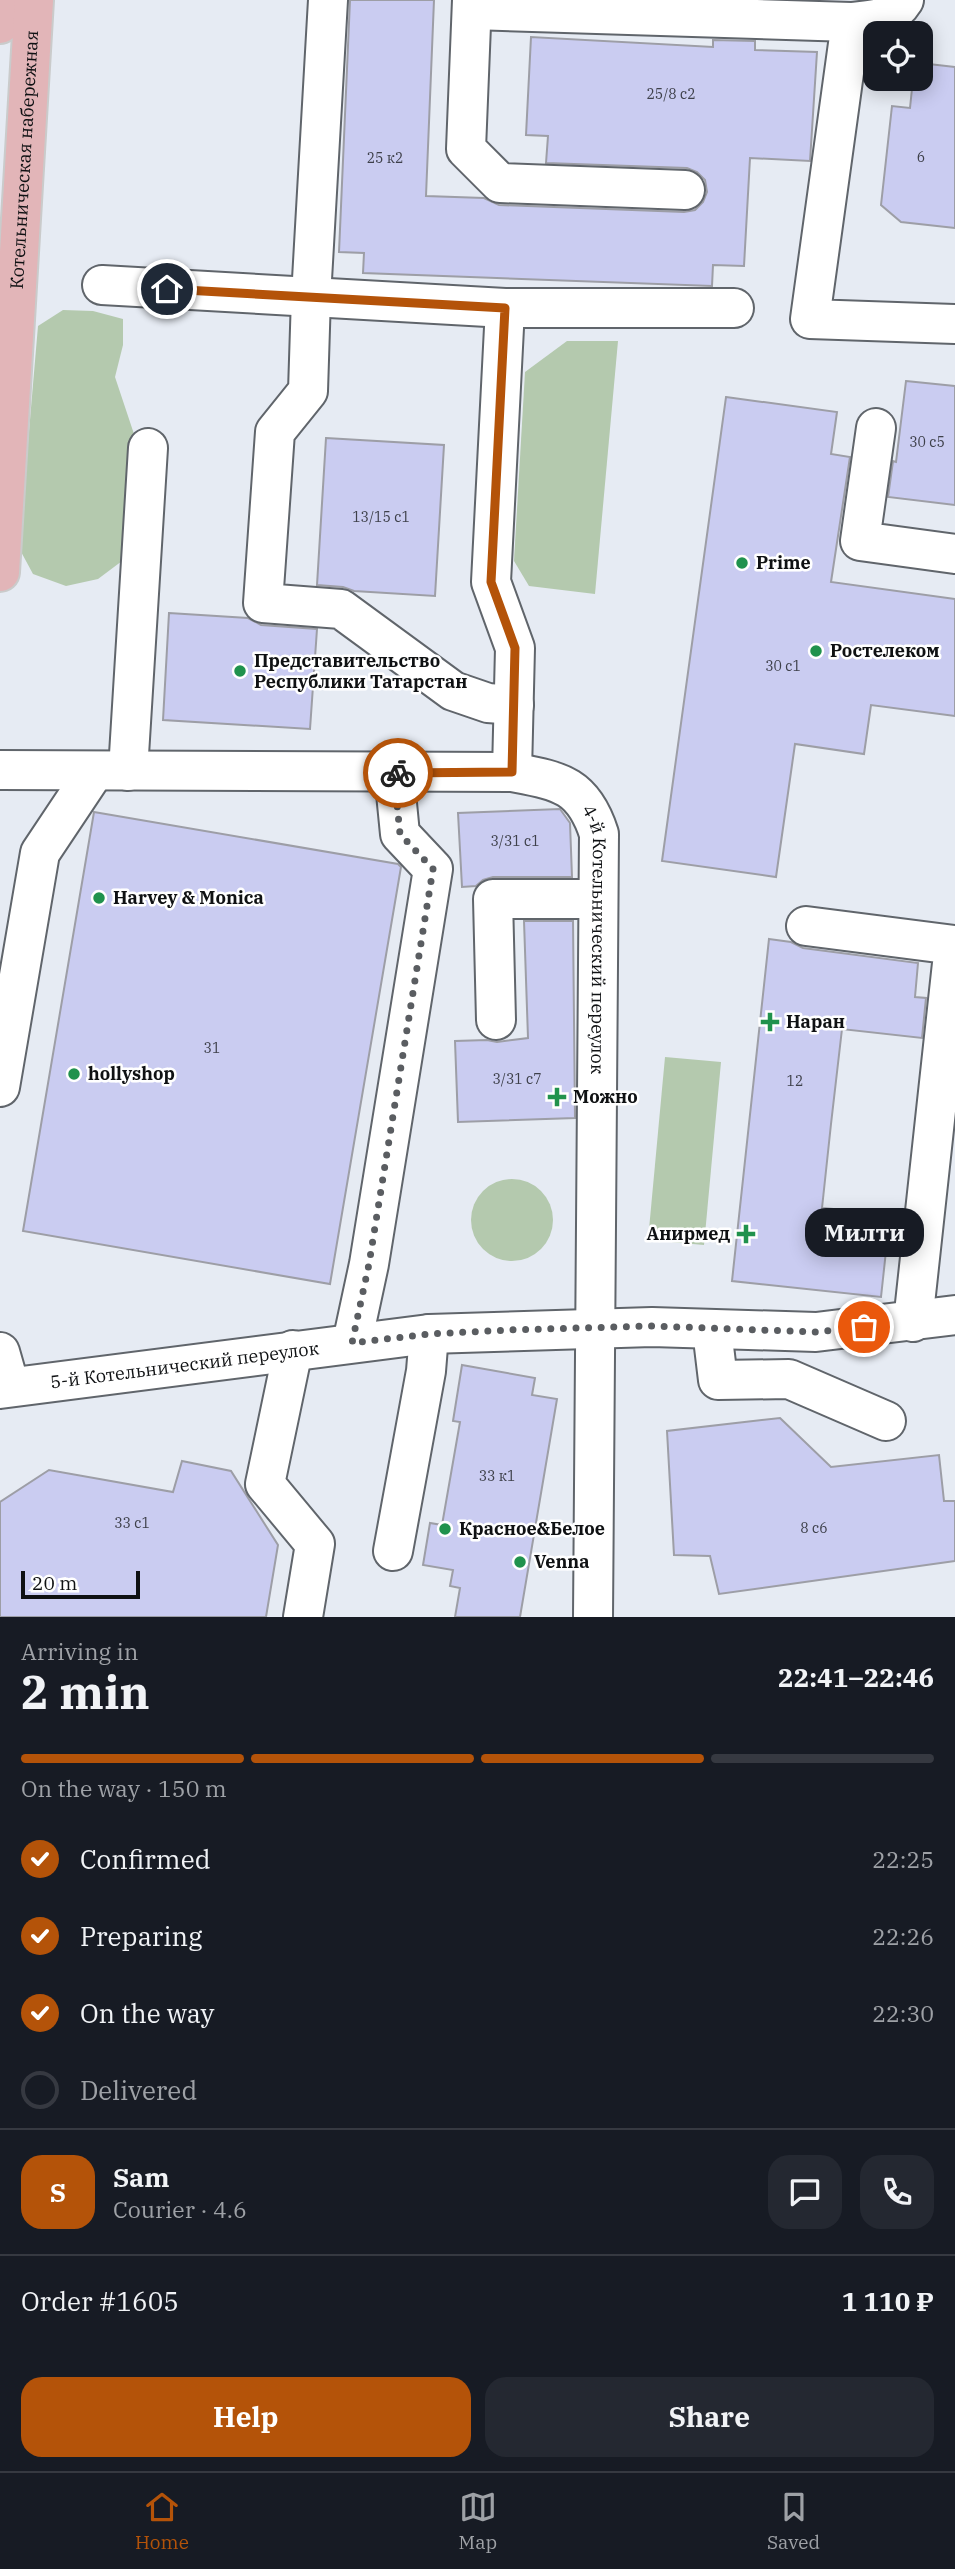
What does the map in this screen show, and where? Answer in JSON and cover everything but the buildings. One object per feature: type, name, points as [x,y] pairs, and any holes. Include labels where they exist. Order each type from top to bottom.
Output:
[{"type":"main road","name":"Котельническая набережная","points":[[0,24],[1,0]]},
{"type":"main road","name":"Котельническая набережная","points":[[0,572],[34,0]]},
{"type":"street","points":[[328,0],[308,391],[275,432],[263,603],[341,608],[453,691],[488,703],[514,705]]},
{"type":"street","points":[[685,190],[500,183],[466,149],[472,5],[643,8],[851,22],[888,17],[904,0]]},
{"type":"street","points":[[851,22],[810,319],[955,324]]},
{"type":"street","points":[[102,285],[505,308],[734,308]]},
{"type":"street","points":[[505,308],[491,582],[515,648],[512,772]]},
{"type":"street","points":[[876,428],[860,541],[955,554]]},
{"type":"street","points":[[0,1087],[40,853],[111,771],[148,448]]},
{"type":"street","name":"4-й Котельнический переулок","points":[[0,770],[512,772],[553,780],[574,792],[591,811],[599,834],[593,1617]]},
{"type":"street","points":[[352,1343],[369,1264],[433,869],[400,834],[394,773]]},
{"type":"street","points":[[496,1020],[494,899],[597,899]]},
{"type":"street","points":[[806,926],[954,945],[913,1322]]},
{"type":"street","name":"5-й Котельнический переулок","points":[[3,1376],[293,1350],[429,1334],[652,1326],[816,1332],[955,1315]]},
{"type":"street","points":[[712,1330],[718,1380],[789,1379],[886,1421]]},
{"type":"street","points":[[393,1551],[426,1371],[429,1334]]},
{"type":"street","points":[[293,1350],[265,1484],[315,1544],[303,1617]]},
{"type":"green space","points":[[63,310],[93,311],[123,319],[123,345],[115,377],[135,437],[122,561],[98,579],[66,586],[33,574],[19,548],[38,326]]},
{"type":"green space","points":[[567,341],[618,341],[595,594],[529,586],[514,561],[525,372]]},
{"type":"green space","points":[[665,1057],[721,1062],[704,1245],[648,1240]]},
{"type":"green space","points":[[512,1179],[528,1183],[541,1191],[549,1204],[553,1220],[549,1236],[541,1249],[528,1257],[512,1261],[496,1257],[483,1249],[475,1236],[471,1220],[475,1204],[483,1191],[496,1183]]},
{"type":"way so far","points":[[398,773],[394,773],[400,834],[433,869],[369,1264],[352,1343],[429,1334],[508,1330],[652,1326],[816,1332],[864,1327]]},
{"type":"place","name":"Prime","points":[[742,563]]},
{"type":"place","name":"Ростелеком","points":[[816,651]]},
{"type":"place","name":"Представительство Республики Татарстан","points":[[240,671]]},
{"type":"place","name":"Harvey & Monica","points":[[99,898]]},
{"type":"place","name":"Наран","points":[[770,1022]]},
{"type":"place","name":"hollyshop","points":[[74,1074]]},
{"type":"place","name":"Можно","points":[[557,1097]]},
{"type":"place","name":"Анирмед","points":[[746,1234]]},
{"type":"place","name":"Милти","points":[[864,1327]]},
{"type":"place","name":"Красное&Белое","points":[[445,1529]]},
{"type":"place","name":"Venna","points":[[520,1562]]},
{"type":"route","points":[[167,289],[505,308],[491,582],[515,648],[512,772],[398,773]]}]
